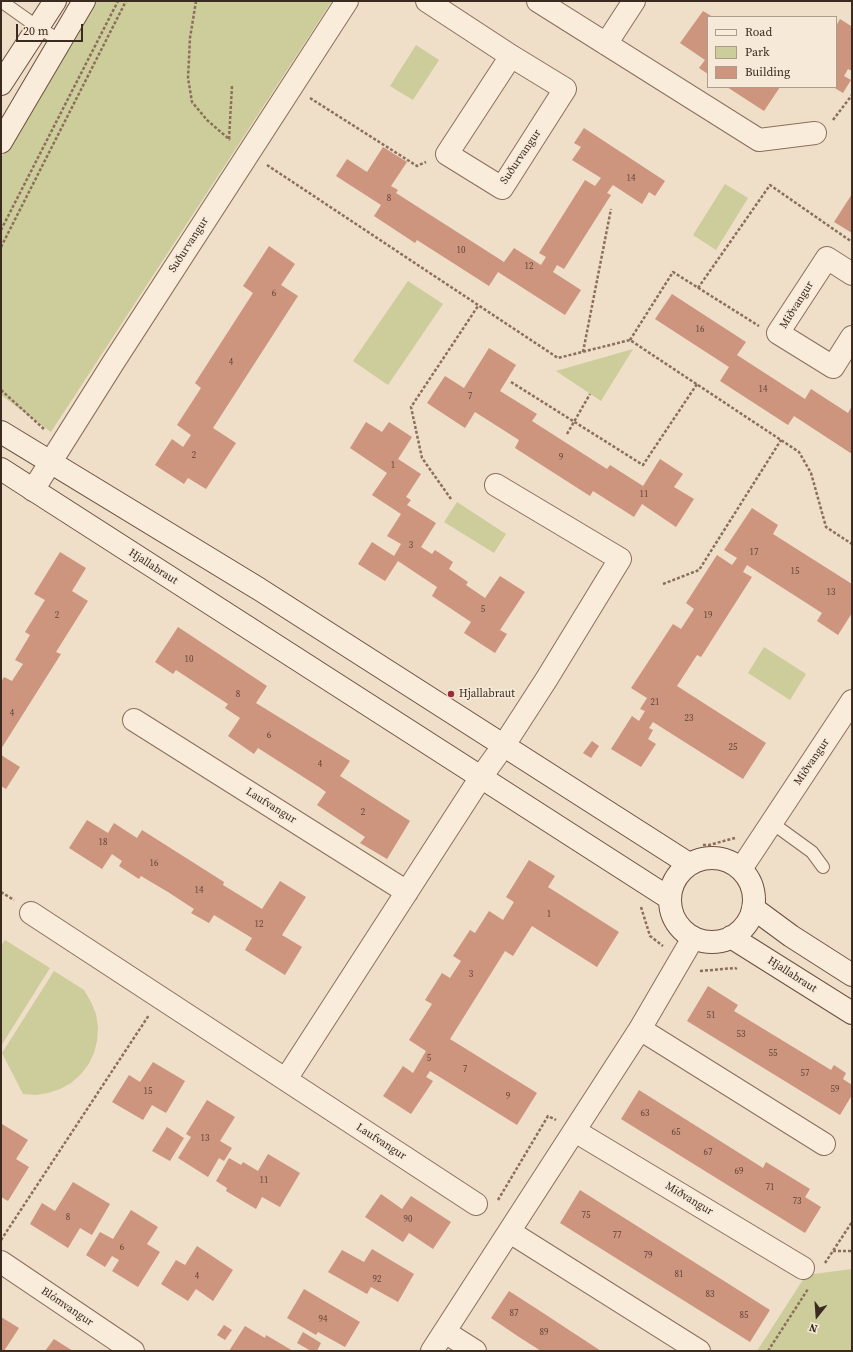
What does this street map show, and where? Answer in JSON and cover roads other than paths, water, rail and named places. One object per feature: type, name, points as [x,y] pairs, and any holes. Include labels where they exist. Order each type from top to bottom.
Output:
[{"type":"street","points":[[1,84],[39,28],[55,1]]},
{"type":"street","points":[[1,142],[84,1]]},
{"type":"street","name":"Suðurvangur","points":[[33,490],[347,1]]},
{"type":"street","name":"Suðurvangur","points":[[427,1],[511,56],[565,89],[502,188],[447,154],[511,56]]},
{"type":"street","points":[[538,1],[759,140],[814,132]]},
{"type":"street","points":[[606,44],[634,1]]},
{"type":"street","name":"Miðvangur","points":[[852,274],[827,258],[778,333],[833,367],[852,337]]},
{"type":"street","points":[[1,432],[56,453],[259,589],[689,864]]},
{"type":"street","name":"Hjallabraut","points":[[1,470],[669,898]]},
{"type":"street","points":[[286,1079],[481,777],[504,745],[546,680],[620,559],[496,485]]},
{"type":"street","name":"Miðvangur","points":[[741,869],[852,702]]},
{"type":"street","name":"Laufvangur","points":[[134,720],[407,892]]},
{"type":"street","points":[[707,858],[725,860],[741,869],[748,877],[754,897],[753,908],[749,920],[742,930],[732,937],[719,942],[706,942],[693,938],[684,933],[673,917],[669,898],[670,890],[675,878],[683,869],[689,864],[707,858]]},
{"type":"street","points":[[753,908],[791,936],[852,975]]},
{"type":"street","name":"Laufvangur","points":[[24,909],[286,1079],[487,1203]]},
{"type":"street","name":"Hjallabraut","points":[[732,937],[852,1014]]},
{"type":"street","points":[[432,1351],[640,1029],[693,938]]},
{"type":"street","points":[[640,1029],[824,1144]]},
{"type":"street","name":"Miðvangur","points":[[574,1131],[803,1268]]},
{"type":"street","points":[[510,1232],[699,1351]]},
{"type":"street","name":"Blómvangur","points":[[1,1262],[120,1348]]},
{"type":"street","points":[[445,1332],[475,1351]]},
{"type":"lane","points":[[1,1],[39,28],[61,41]]},
{"type":"lane","points":[[772,822],[812,852],[823,867]]},
{"type":"place","name":"Hjallabraut","points":[[451,694]]}]
